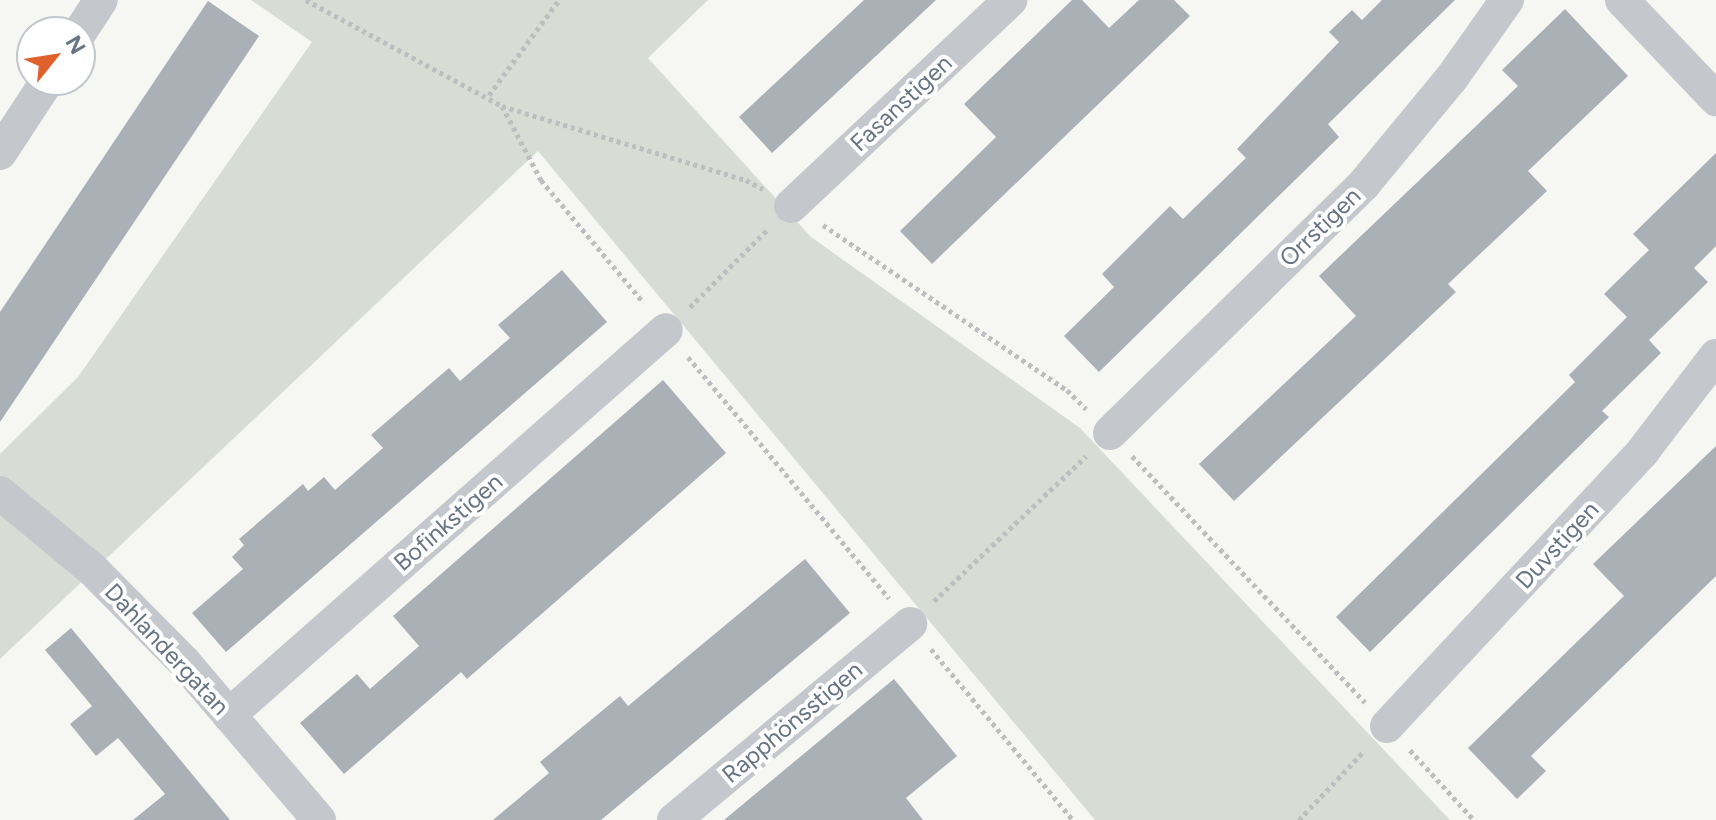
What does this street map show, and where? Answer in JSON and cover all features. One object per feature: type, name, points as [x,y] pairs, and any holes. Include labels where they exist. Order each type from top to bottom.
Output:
[{"type":"street","name":"Fasanstigen","points":[[791,206],[1010,0]]},
{"type":"street","name":"Orrstigen","points":[[1110,433],[1364,184],[1451,79],[1507,0]]},
{"type":"street","points":[[1622,0],[1716,99]]},
{"type":"street","points":[[0,153],[37,96]]},
{"type":"street","name":"Bofinkstigen","points":[[229,715],[666,330]]},
{"type":"street","name":"Duvstigen","points":[[1387,726],[1626,470],[1716,356]]},
{"type":"street","name":"Dahlandergatan","points":[[0,493],[92,569],[229,715],[319,820]]},
{"type":"street","name":"Rapphönsstigen","points":[[674,820],[910,624]]},
{"type":"path","points":[[306,0],[489,95],[502,106],[541,180],[1073,820]]},
{"type":"path","points":[[489,95],[559,0]]},
{"type":"path","points":[[502,106],[746,180],[791,206],[1067,390],[1474,820]]},
{"type":"path","points":[[666,330],[791,206]]},
{"type":"path","points":[[910,624],[1110,433]]},
{"type":"path","points":[[1299,820],[1387,726]]},
{"type":"shaded area","points":[[251,0],[708,0],[648,58],[811,237],[1080,428],[1450,820],[1095,820],[538,151],[0,659],[0,454],[78,377],[312,42]]},
{"type":"building","points":[[864,0],[936,0],[772,153],[739,117]]},
{"type":"building","points":[[1072,0],[1082,0],[1109,28],[1139,0],[1174,0],[1190,16],[932,264],[900,231],[996,137],[964,104]]},
{"type":"building","points":[[1382,0],[1455,0],[1328,124],[1339,137],[1099,372],[1064,336],[1114,287],[1102,274],[1170,206],[1183,219],[1246,158],[1237,149],[1339,42],[1329,32],[1352,10],[1362,20]]},
{"type":"building","points":[[208,1],[259,36],[0,422],[0,312]]},
{"type":"building","points":[[1565,9],[1628,76],[1528,171],[1547,191],[1448,284],[1456,292],[1234,501],[1199,464],[1356,316],[1319,276],[1518,86],[1502,70]]},
{"type":"building","points":[[1716,153],[1716,246],[1694,268],[1708,282],[1649,340],[1661,353],[1602,411],[1609,417],[1370,652],[1336,617],[1575,382],[1569,375],[1627,317],[1604,294],[1649,250],[1633,234]]},
{"type":"building","points":[[562,270],[607,322],[226,652],[192,613],[243,569],[232,557],[244,545],[239,539],[303,484],[308,491],[324,477],[335,490],[383,448],[371,435],[449,368],[460,381],[510,338],[498,325]]},
{"type":"building","points":[[663,380],[726,453],[467,679],[461,672],[344,774],[300,723],[357,674],[370,689],[419,646],[393,616]]},
{"type":"building","points":[[1716,446],[1716,576],[1531,756],[1546,771],[1517,799],[1468,748],[1624,596],[1593,564]]},
{"type":"building","points":[[805,559],[850,613],[601,820],[493,820],[549,773],[540,762],[620,696],[628,706]]},
{"type":"building","points":[[71,628],[230,820],[133,820],[165,794],[118,738],[96,756],[70,724],[92,706],[45,650]]},
{"type":"building","points":[[894,679],[957,756],[906,798],[923,820],[724,820]]}]
